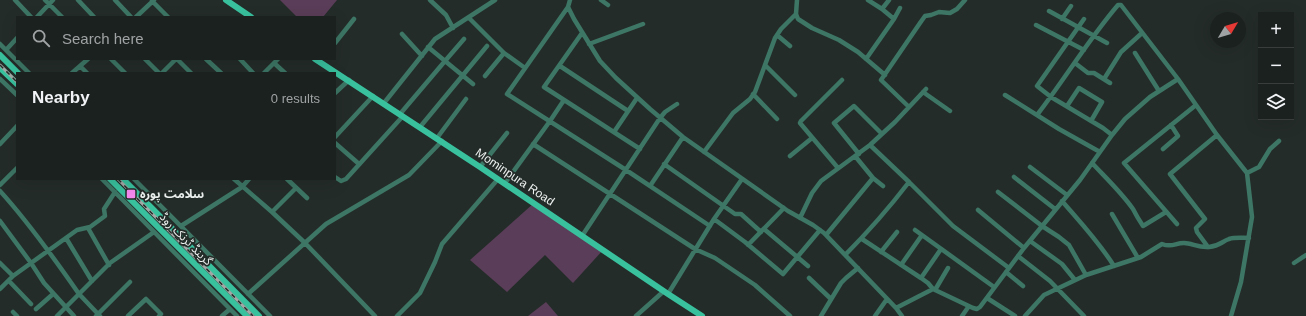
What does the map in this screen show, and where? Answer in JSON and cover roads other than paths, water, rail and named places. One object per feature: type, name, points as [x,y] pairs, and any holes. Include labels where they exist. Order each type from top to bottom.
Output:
[{"type":"main road","points":[[226,0],[250,16]]},
{"type":"main road","points":[[0,55],[17,72]]},
{"type":"main road","name":"Mominpura Road","points":[[318,60],[505,183],[702,316]]},
{"type":"main road","points":[[0,68],[16,83]]},
{"type":"main road","name":"گرینڈ ٹرنک روڈ","points":[[111,180],[247,316]]},
{"type":"main road","name":"گرینڈ ٹرنک روڈ","points":[[124,180],[259,316]]},
{"type":"street","points":[[15,0],[30,16]]},
{"type":"street","points":[[45,0],[61,16]]},
{"type":"street","points":[[38,16],[53,0]]},
{"type":"street","points":[[78,0],[93,16]]},
{"type":"street","points":[[115,0],[131,16]]},
{"type":"street","points":[[430,0],[446,16],[454,28]]},
{"type":"street","points":[[384,103],[435,39],[495,0]]},
{"type":"street","points":[[570,0],[568,7],[507,94],[710,226]]},
{"type":"street","points":[[601,0],[608,5]]},
{"type":"street","points":[[797,0],[796,14],[798,19],[812,28],[839,40],[858,52],[885,75]]},
{"type":"street","points":[[868,0],[894,19]]},
{"type":"street","points":[[882,9],[889,0]]},
{"type":"street","points":[[909,107],[881,80],[925,16],[939,12],[950,13],[957,9],[965,0]]},
{"type":"street","points":[[137,16],[151,1],[167,16]]},
{"type":"street","points":[[1037,115],[1105,21],[1118,5],[1121,5],[1247,173],[1252,217],[1241,282],[1231,316]]},
{"type":"street","points":[[1062,19],[1071,6]]},
{"type":"street","points":[[568,7],[574,20],[600,61],[616,78],[683,137],[784,208],[820,230],[887,298],[898,313],[934,290],[948,268]]},
{"type":"street","points":[[866,59],[900,8]]},
{"type":"street","points":[[1049,12],[1107,43]]},
{"type":"street","points":[[704,152],[733,113],[750,99],[777,35],[796,14]]},
{"type":"street","points":[[469,18],[504,53],[525,68]]},
{"type":"street","points":[[336,42],[354,19]]},
{"type":"street","points":[[1084,19],[1037,86],[1051,97],[1112,135]]},
{"type":"street","points":[[589,44],[643,24]]},
{"type":"street","points":[[1036,25],[1084,50]]},
{"type":"street","points":[[1104,79],[1121,52],[1142,32]]},
{"type":"street","points":[[582,33],[544,87],[640,149]]},
{"type":"street","points":[[402,34],[422,56]]},
{"type":"street","points":[[777,35],[790,46]]},
{"type":"street","points":[[6,50],[16,39]]},
{"type":"street","points":[[336,177],[343,181],[348,177],[402,115],[444,61],[464,40]]},
{"type":"street","points":[[0,44],[28,72]]},
{"type":"street","points":[[420,127],[487,46]]},
{"type":"street","points":[[428,47],[473,84]]},
{"type":"street","points":[[485,76],[504,53]]},
{"type":"street","points":[[1135,53],[1159,91]]},
{"type":"street","points":[[73,72],[87,60]]},
{"type":"street","points":[[112,60],[124,72]]},
{"type":"street","points":[[146,60],[159,72]]},
{"type":"street","points":[[161,72],[176,60]]},
{"type":"street","points":[[178,60],[190,72]]},
{"type":"street","points":[[207,60],[220,72]]},
{"type":"street","points":[[241,60],[252,72]]},
{"type":"street","points":[[265,72],[276,61],[284,72]]},
{"type":"street","points":[[1075,63],[1088,74],[1094,73],[1110,83]]},
{"type":"street","points":[[765,65],[795,95]]},
{"type":"street","points":[[80,66],[86,72]]},
{"type":"street","points":[[560,66],[628,111]]},
{"type":"street","points":[[0,79],[16,94]]},
{"type":"street","points":[[862,239],[921,278],[934,290],[977,309],[1092,163],[1112,135],[1126,119],[1150,97],[1178,79]]},
{"type":"street","points":[[336,93],[349,80]]},
{"type":"street","points":[[838,168],[801,125],[801,121],[824,100],[842,80]]},
{"type":"street","points":[[1066,106],[1079,88],[1096,98],[1102,102],[1091,121]]},
{"type":"street","points":[[800,218],[817,186],[838,168],[870,145],[909,107],[924,90],[950,111]]},
{"type":"street","points":[[753,94],[778,119]]},
{"type":"street","points":[[1005,95],[1059,129],[1100,152]]},
{"type":"street","points":[[336,136],[373,96]]},
{"type":"street","points":[[614,132],[638,98]]},
{"type":"street","points":[[248,294],[326,224],[409,174],[439,140],[466,99]]},
{"type":"street","points":[[505,183],[564,100]]},
{"type":"street","points":[[582,236],[660,118],[665,112],[677,104]]},
{"type":"street","points":[[1177,224],[1124,163],[1196,105]]},
{"type":"street","points":[[882,134],[854,106],[834,124],[873,178],[883,186]]},
{"type":"street","points":[[1162,149],[1178,136],[1171,125]]},
{"type":"street","points":[[0,144],[16,127]]},
{"type":"street","points":[[480,167],[507,133]]},
{"type":"street","points":[[1208,247],[1197,232],[1196,228],[1206,219],[1170,174],[1217,135]]},
{"type":"street","points":[[650,186],[683,137]]},
{"type":"street","points":[[790,156],[812,138]]},
{"type":"street","points":[[1247,173],[1260,167],[1270,150],[1279,141]]},
{"type":"street","points":[[336,144],[359,164]]},
{"type":"street","points":[[533,144],[695,249],[715,258],[755,286],[790,316]]},
{"type":"street","points":[[870,145],[953,226],[1008,270],[1023,286]]},
{"type":"street","points":[[1092,163],[1122,195],[1143,226],[1166,212]]},
{"type":"street","points":[[664,164],[735,214],[741,214],[808,266]]},
{"type":"street","points":[[1030,167],[1066,195]]},
{"type":"street","points":[[0,185],[16,169]]},
{"type":"street","points":[[1014,177],[1055,209]]},
{"type":"street","points":[[826,235],[873,178]]},
{"type":"street","points":[[397,316],[420,293],[442,244],[498,179]]},
{"type":"street","points":[[636,316],[666,293],[742,179]]},
{"type":"street","points":[[103,180],[237,316]]},
{"type":"street","points":[[135,180],[270,316]]},
{"type":"street","points":[[235,180],[305,243],[375,316]]},
{"type":"street","points":[[181,226],[242,187],[248,180]]},
{"type":"street","points":[[288,180],[307,198]]},
{"type":"street","points":[[846,255],[892,205],[909,182]]},
{"type":"street","points":[[272,212],[296,188]]},
{"type":"street","points":[[0,191],[21,214],[49,250],[79,294],[98,315],[130,282]]},
{"type":"street","points":[[0,290],[13,276],[77,230],[88,228],[105,216],[104,209],[115,192]]},
{"type":"street","points":[[998,192],[1069,245],[1086,275]]},
{"type":"street","points":[[1062,201],[1086,228],[1114,266]]},
{"type":"street","points":[[748,245],[784,208]]},
{"type":"street","points":[[978,210],[1024,248]]},
{"type":"street","points":[[1112,214],[1138,258]]},
{"type":"street","points":[[714,219],[783,274],[820,230]]},
{"type":"street","points":[[0,221],[44,283],[74,316]]},
{"type":"street","points":[[88,228],[109,265]]},
{"type":"street","points":[[915,230],[994,287]]},
{"type":"street","points":[[57,316],[109,265],[154,232]]},
{"type":"street","points":[[881,252],[897,232]]},
{"type":"street","points":[[901,265],[922,235]]},
{"type":"street","points":[[66,238],[92,281]]},
{"type":"street","points":[[1026,316],[1044,295],[1086,275],[1138,258],[1162,244],[1170,247],[1184,243],[1198,247],[1208,247],[1219,246],[1230,239],[1248,238]]},
{"type":"street","points":[[1030,241],[1062,264],[1075,280]]},
{"type":"street","points":[[921,278],[941,249]]},
{"type":"street","points":[[1294,264],[1306,255]]},
{"type":"street","points":[[1018,256],[1050,281],[1084,316]]},
{"type":"street","points":[[186,264],[191,259]]},
{"type":"street","points":[[0,263],[13,276]]},
{"type":"street","points":[[821,316],[846,278],[858,268]]},
{"type":"street","points":[[809,278],[831,299]]},
{"type":"street","points":[[9,281],[31,304]]},
{"type":"street","points":[[36,309],[53,294]]},
{"type":"street","points":[[875,316],[887,298]]},
{"type":"street","points":[[987,298],[1015,316]]},
{"type":"street","points":[[128,316],[146,299],[161,314],[159,316]]},
{"type":"street","points":[[962,316],[969,306]]},
{"type":"street","points":[[222,316],[230,309]]},
{"type":"railway","points":[[0,65],[16,81]]},
{"type":"railway","points":[[119,180],[253,316]]},
{"type":"place","name":"سلامت پورہ","points":[[131,194]]}]
